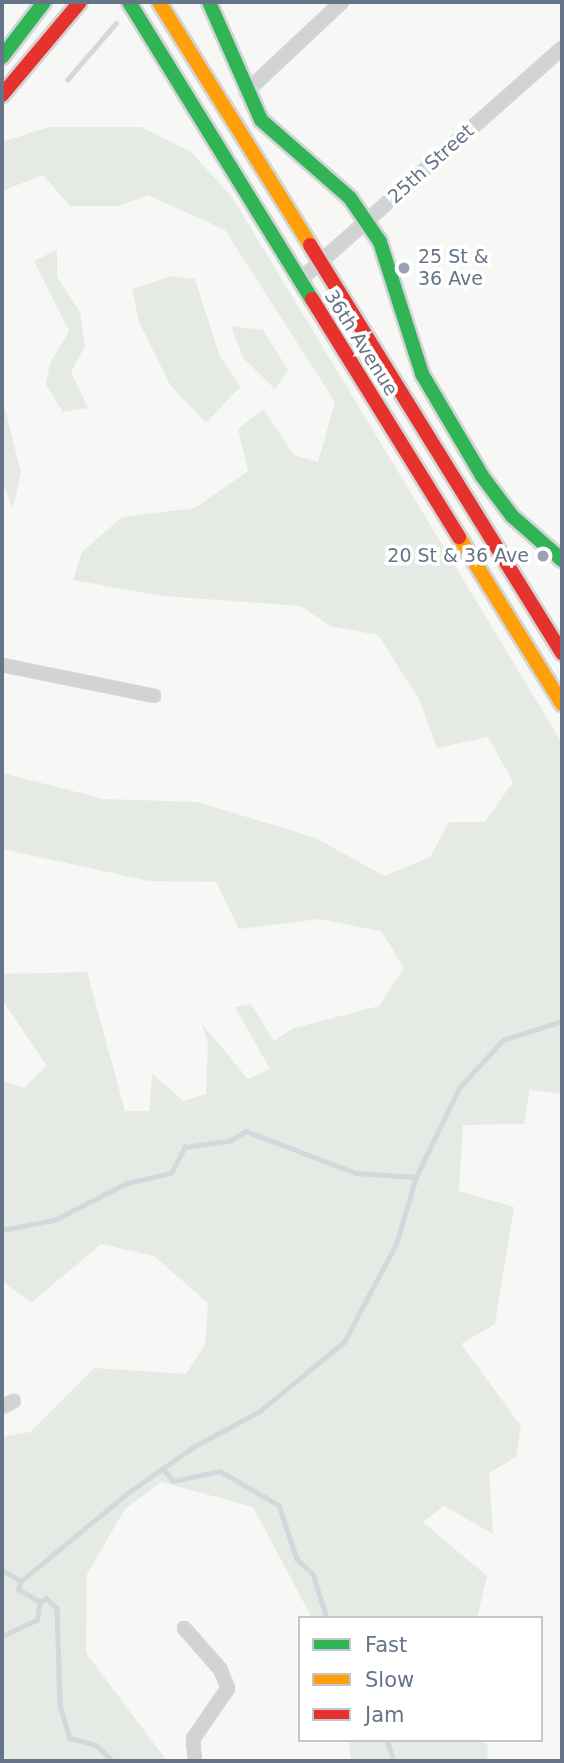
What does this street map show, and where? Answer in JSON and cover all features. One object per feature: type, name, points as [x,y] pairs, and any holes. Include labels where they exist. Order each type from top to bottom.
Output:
[{"type":"main road","points":[[2,57],[44,2]]},
{"type":"main road","points":[[2,95],[77,6],[87,2]]},
{"type":"main road","name":"36th Avenue","points":[[159,2],[562,653]]},
{"type":"main road","name":"36th Avenue","points":[[209,2],[246,92],[279,140],[341,190],[380,242],[437,402],[495,495],[562,560]]},
{"type":"main road","name":"36th Avenue","points":[[129,6],[562,704]]},
{"type":"street","points":[[246,92],[342,2]]},
{"type":"street","name":"25th Street","points":[[300,280],[562,48]]},
{"type":"street","points":[[2,666],[154,696]]},
{"type":"street","points":[[2,1406],[14,1401]]},
{"type":"street","points":[[184,1628],[220,1669],[228,1688],[193,1740],[195,1761]]},
{"type":"shaded area","points":[[49,127],[141,127],[191,152],[232,197],[562,743],[562,1094],[530,1090],[524,1124],[463,1125],[459,1191],[514,1207],[495,1324],[461,1344],[521,1426],[516,1457],[489,1473],[493,1534],[444,1506],[423,1522],[487,1576],[477,1616],[311,1616],[253,1507],[161,1482],[125,1509],[87,1574],[86,1653],[167,1761],[2,1761],[2,1437],[30,1432],[94,1368],[186,1374],[205,1345],[208,1303],[154,1256],[101,1244],[31,1303],[2,1281],[2,1081],[24,1088],[47,1066],[2,1000],[2,974],[87,972],[125,1111],[149,1111],[152,1073],[183,1101],[206,1094],[208,1044],[202,1024],[248,1079],[270,1069],[235,1007],[251,1004],[274,1041],[294,1028],[379,1006],[404,968],[381,931],[319,919],[239,929],[216,882],[149,881],[2,849],[2,773],[104,799],[197,802],[316,838],[384,876],[430,857],[449,822],[485,822],[513,782],[488,737],[437,748],[419,699],[378,635],[330,626],[301,606],[163,596],[73,580],[82,552],[122,517],[195,508],[248,471],[238,429],[263,409],[294,455],[318,462],[335,402],[225,230],[148,195],[119,206],[70,206],[43,175],[2,191],[2,142]]},
{"type":"shaded area","points":[[57,250],[57,277],[80,312],[85,346],[71,372],[88,408],[63,412],[46,385],[50,363],[69,331],[34,261]]},
{"type":"shaded area","points":[[172,276],[195,279],[219,354],[240,387],[206,423],[170,385],[139,322],[132,289]]},
{"type":"shaded area","points":[[231,326],[263,330],[288,370],[275,389],[243,358]]},
{"type":"shaded area","points":[[2,397],[21,473],[13,508],[2,482]]},
{"type":"shaded area","points":[[349,1742],[484,1742],[488,1747],[487,1761],[351,1761]]},
{"type":"waterway","points":[[67,80],[116,23]]},
{"type":"waterway","points":[[2,1636],[37,1620],[40,1602],[18,1590],[21,1581],[129,1492],[195,1446],[260,1411],[344,1342],[396,1244],[416,1177],[459,1088],[503,1040],[562,1021]]},
{"type":"waterway","points":[[2,1230],[54,1220],[127,1183],[171,1173],[185,1147],[229,1141],[246,1131],[356,1173],[416,1177]]},
{"type":"waterway","points":[[163,1468],[173,1481],[220,1471],[279,1505],[297,1559],[313,1574],[326,1616]]},
{"type":"waterway","points":[[2,1570],[21,1581]]},
{"type":"waterway","points":[[40,1602],[46,1598],[57,1608],[60,1706],[70,1738],[96,1745],[113,1761]]},
{"type":"waterway","points":[[388,1742],[394,1761]]},
{"type":"traffic: fast","points":[[2,57],[44,2]]},
{"type":"traffic: fast","points":[[129,2],[312,299]]},
{"type":"traffic: fast","points":[[209,2],[261,120],[350,198],[380,242],[422,374],[482,476],[512,516],[562,560]]},
{"type":"traffic: slow","points":[[159,2],[310,245]]},
{"type":"traffic: slow","points":[[459,537],[562,704]]},
{"type":"traffic: jam","points":[[2,95],[80,2]]},
{"type":"traffic: jam","points":[[310,245],[562,653]]},
{"type":"traffic: jam","points":[[312,299],[459,537]]},
{"type":"place","name":"25 St & 36 Ave","points":[[404,268]]},
{"type":"place","name":"20 St & 36 Ave","points":[[543,556]]}]
